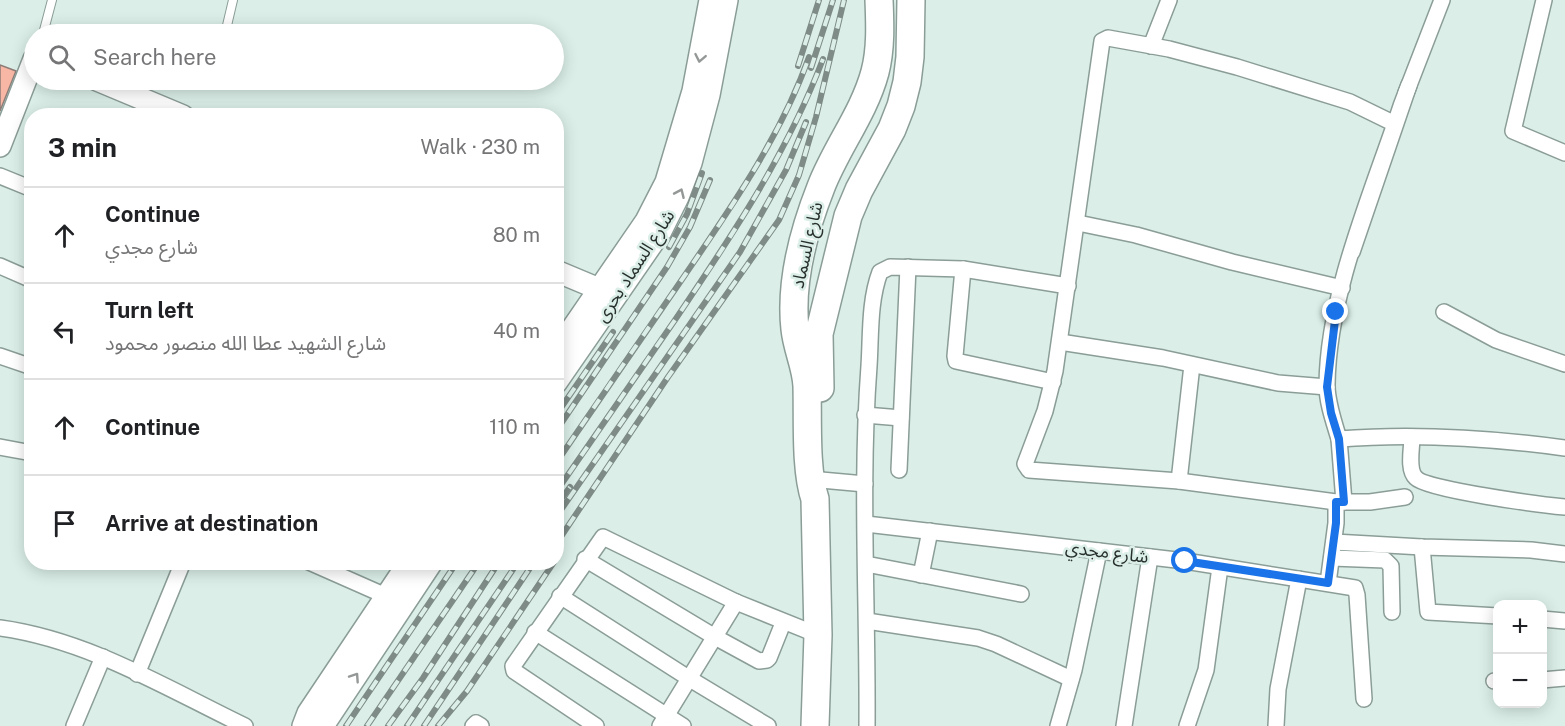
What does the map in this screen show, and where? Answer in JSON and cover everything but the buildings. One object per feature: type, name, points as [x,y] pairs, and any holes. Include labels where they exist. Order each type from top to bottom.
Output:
[{"type":"highway","name":"شارع السماد","points":[[815,486],[807,371],[798,349],[795,329],[794,311],[798,271],[820,188],[875,72],[879,40],[879,0]]},
{"type":"highway","points":[[807,371],[808,300],[832,192],[872,115],[885,80],[890,57],[891,0]]},
{"type":"highway","points":[[819,334],[823,240],[845,191],[879,130],[897,79],[903,43],[903,0]]},
{"type":"highway","name":"شارع السماد","points":[[815,726],[818,635],[815,486],[819,334],[848,216],[863,182],[892,129],[901,106],[910,57],[911,0]]},
{"type":"street","name":"شارع السماد بحرى","points":[[701,93],[710,0]]},
{"type":"street","name":"شارع السماد بحرى","points":[[564,343],[661,231],[678,197],[683,161],[727,0]]},
{"type":"street","points":[[1150,46],[1169,0]]},
{"type":"street","points":[[1352,252],[1415,66],[1428,39],[1442,0]]},
{"type":"street","points":[[1544,0],[1513,130],[1565,153]]},
{"type":"street","points":[[1395,124],[1350,102],[1237,67],[1108,38],[1101,44],[1078,223],[1053,382],[1045,411],[1025,464],[1027,468],[1072,474],[1179,481],[1340,502],[1370,502],[1405,497]]},
{"type":"street","points":[[0,146],[24,85]]},
{"type":"street","points":[[1328,583],[1340,502],[1339,439],[1331,413],[1327,387],[1332,333],[1352,252],[1408,85],[1395,124],[1352,252]]},
{"type":"street","points":[[121,90],[164,108]]},
{"type":"street","points":[[0,176],[24,186]]},
{"type":"street","points":[[1078,223],[1136,235],[1232,262],[1342,288]]},
{"type":"street","points":[[0,266],[24,276]]},
{"type":"street","points":[[867,726],[865,415],[876,283],[880,272],[885,268],[908,267],[963,269],[1068,286]]},
{"type":"street","points":[[898,470],[908,267]]},
{"type":"street","points":[[963,269],[957,321],[956,361],[1053,382]]},
{"type":"street","points":[[564,274],[608,293]]},
{"type":"street","name":"شارع السماد بحرى","points":[[564,368],[608,293]]},
{"type":"street","points":[[1444,312],[1496,340],[1565,364]]},
{"type":"street","points":[[1060,342],[1278,383],[1327,387]]},
{"type":"street","points":[[0,356],[24,364]]},
{"type":"street","points":[[1179,481],[1192,365]]},
{"type":"street","points":[[865,415],[901,418]]},
{"type":"street","points":[[1339,439],[1412,437],[1504,440],[1565,448]]},
{"type":"street","points":[[1412,437],[1412,466],[1416,479],[1435,486],[1534,504],[1565,507]]},
{"type":"street","points":[[0,447],[24,452]]},
{"type":"street","points":[[815,486],[865,484]]},
{"type":"street","name":"شارع مجدي","points":[[866,524],[1100,550],[1348,585],[1355,588],[1357,595],[1364,699]]},
{"type":"street","points":[[921,575],[930,531]]},
{"type":"street","points":[[597,726],[514,671],[513,666],[600,538],[605,536],[736,602],[783,623],[818,635]]},
{"type":"street","points":[[1334,542],[1531,550],[1565,554]]},
{"type":"street","points":[[1422,547],[1428,612],[1493,616]]},
{"type":"street","points":[[1058,726],[1100,550]]},
{"type":"street","points":[[1124,726],[1150,557]]},
{"type":"street","points":[[1332,558],[1385,560],[1391,566],[1392,612]]},
{"type":"street","points":[[585,559],[759,661],[767,660],[783,623]]},
{"type":"street","points":[[866,564],[1021,594]]},
{"type":"street","points":[[1187,726],[1206,670],[1220,567]]},
{"type":"street","points":[[137,674],[180,570]]},
{"type":"street","points":[[327,570],[386,596]]},
{"type":"street","points":[[303,726],[309,712],[404,570]]},
{"type":"street","points":[[323,726],[427,570]]},
{"type":"street","points":[[1276,726],[1278,689],[1299,579]]},
{"type":"street","points":[[560,596],[768,726]]},
{"type":"street","points":[[663,721],[736,602]]},
{"type":"street","points":[[1547,619],[1565,621]]},
{"type":"street","points":[[867,621],[978,638],[1071,679]]},
{"type":"street","points":[[0,628],[48,637],[103,657],[137,674],[215,720],[245,726]]},
{"type":"street","points":[[535,632],[663,721],[683,726]]},
{"type":"street","points":[[74,726],[103,657]]},
{"type":"street","points":[[1547,680],[1565,678]]},
{"type":"lane","points":[[46,24],[52,0]]},
{"type":"lane","points":[[227,24],[233,0]]},
{"type":"railway","points":[[798,66],[819,0]]},
{"type":"railway","points":[[811,68],[833,0]]},
{"type":"railway","points":[[564,532],[668,377],[779,220],[799,175],[816,117],[844,0]]},
{"type":"railway","points":[[564,451],[738,197],[784,115],[809,57]]},
{"type":"railway","points":[[564,480],[737,226],[793,128],[823,59]]},
{"type":"railway","points":[[564,505],[740,252],[786,170],[806,122]]},
{"type":"railway","points":[[669,247],[687,214],[702,173]]},
{"type":"railway","points":[[564,419],[667,267],[690,227],[710,180]]},
{"type":"railway","points":[[564,403],[613,332]]},
{"type":"railway","points":[[564,495],[570,487]]},
{"type":"railway","points":[[346,726],[452,570]]},
{"type":"railway","points":[[367,726],[474,570]]},
{"type":"railway","points":[[388,726],[423,678],[494,570]]},
{"type":"railway","points":[[407,726],[513,570]]},
{"type":"railway","points":[[424,726],[529,570]]},
{"type":"railway","points":[[438,726],[467,691],[549,570]]},
{"type":"route","points":[[1185,561],[1328,583],[1336,523],[1336,502],[1344,502],[1339,439],[1331,413],[1327,387],[1336,312]]}]
